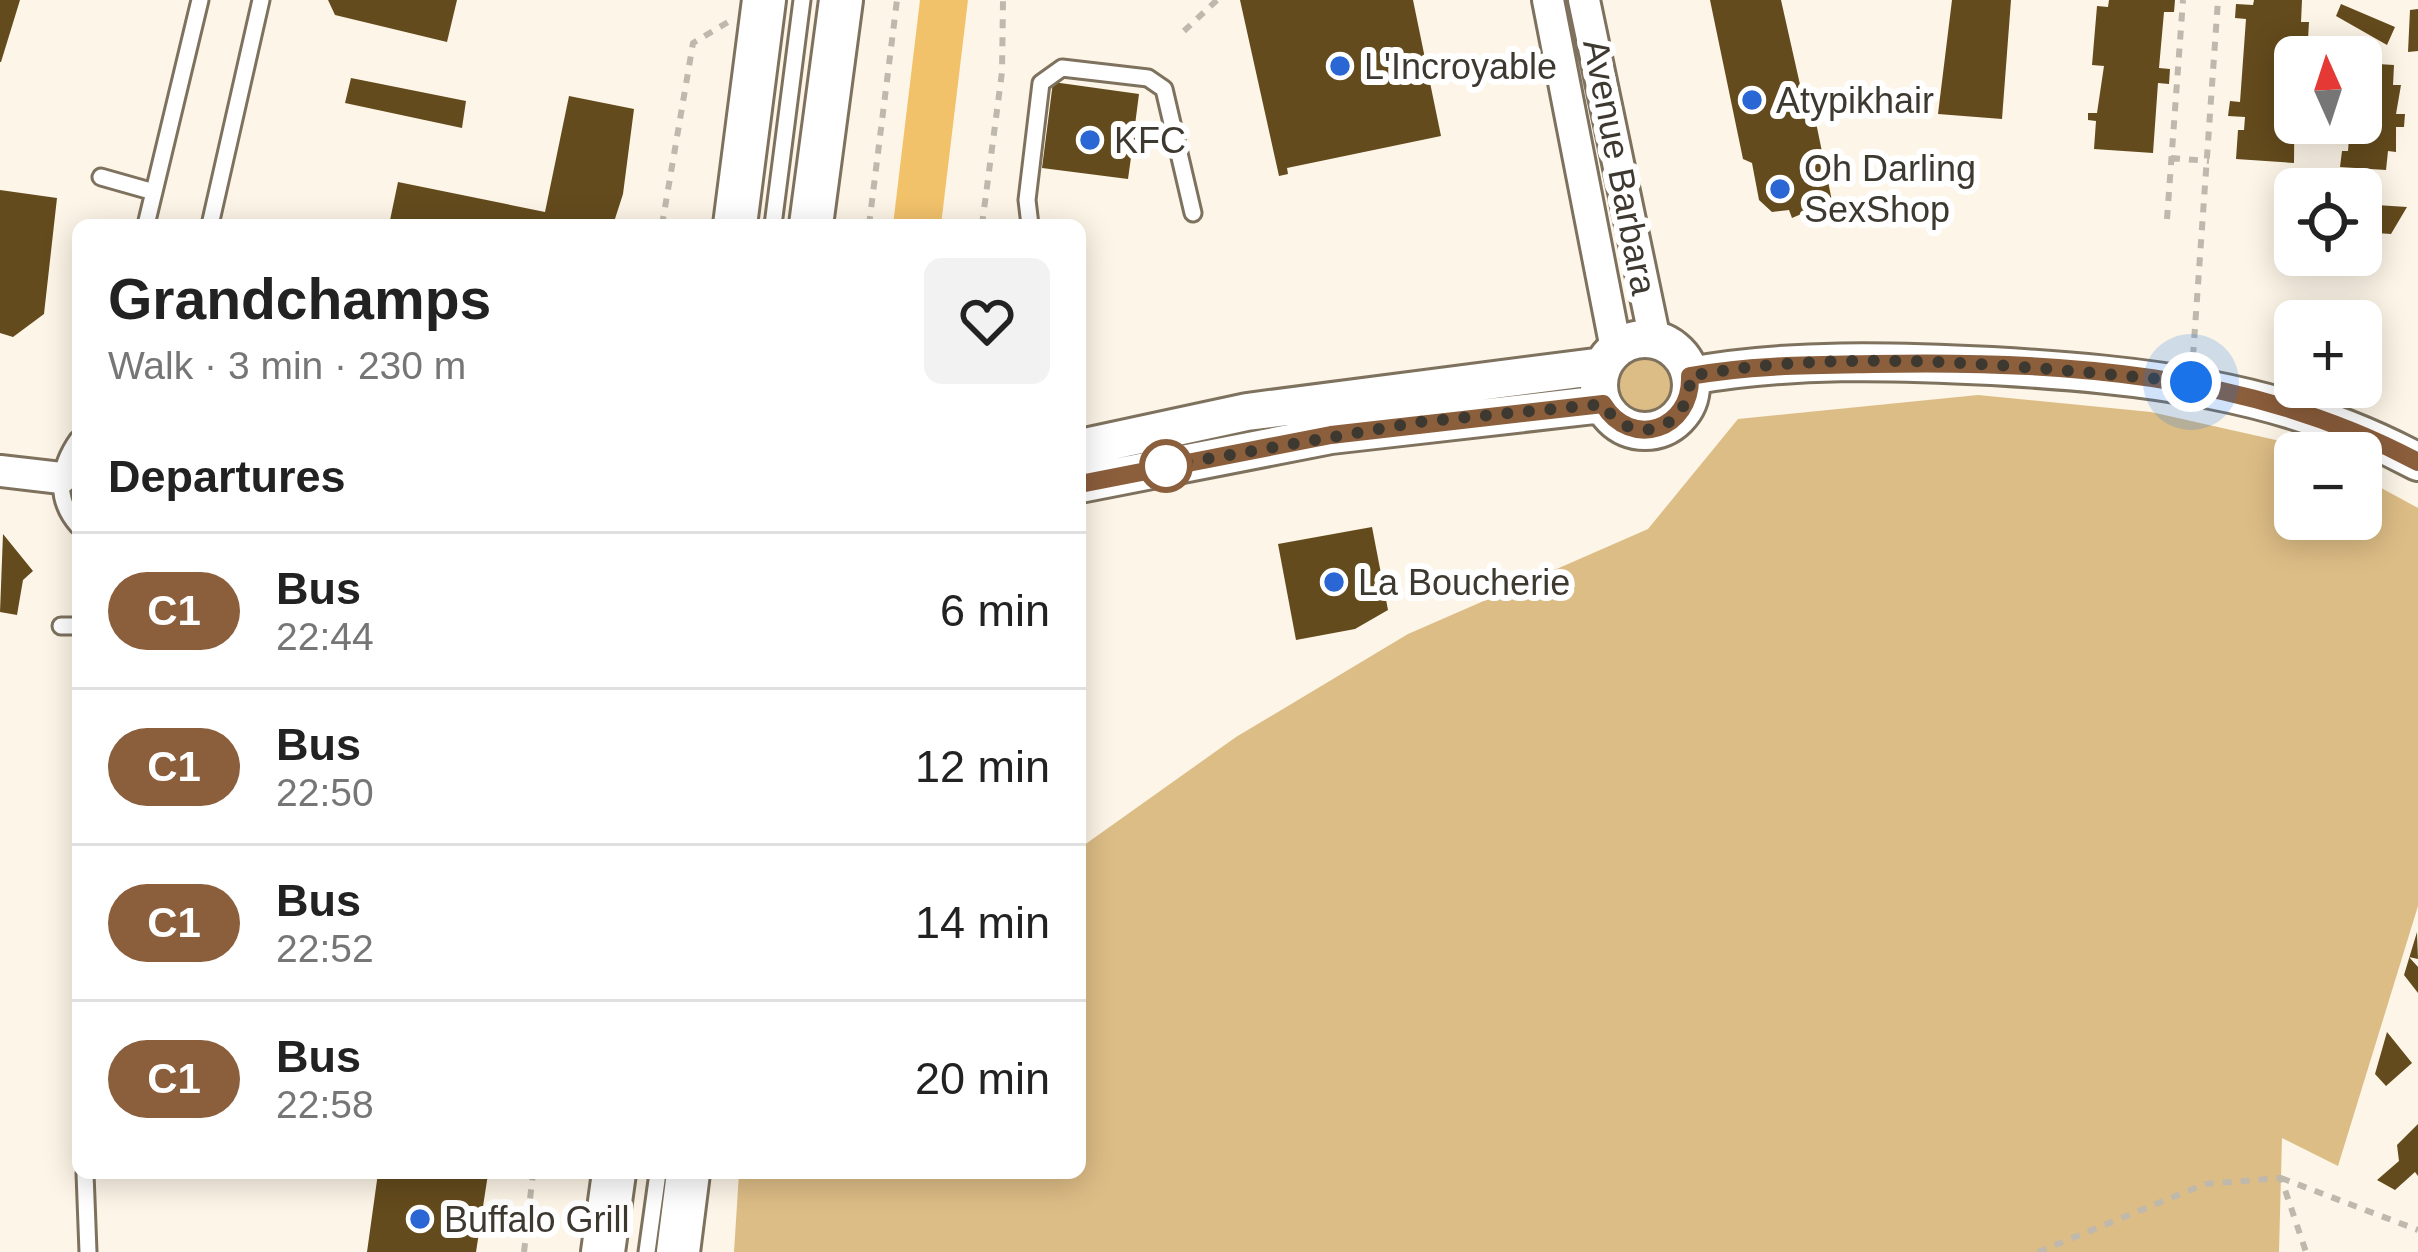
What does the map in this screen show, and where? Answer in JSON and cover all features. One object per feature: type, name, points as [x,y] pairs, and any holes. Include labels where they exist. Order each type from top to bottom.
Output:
[{"type":"main road","points":[[812,219],[841,0]]},
{"type":"main road","points":[[735,219],[747,10]]},
{"type":"main road","points":[[603,1252],[613,1179]]},
{"type":"main road","points":[[678,1252],[687,1179]]},
{"type":"street","name":"Avenue Barbara","points":[[1548,0],[1609,358]]},
{"type":"street","name":"Avenue Barbara","points":[[1584,0],[1654,340]]},
{"type":"street","points":[[1086,447],[1247,412],[1609,358],[1654,340],[1678,353],[1690,376],[1690,391],[1678,418],[1651,431],[1622,425],[1603,404],[1609,358]]},
{"type":"street","points":[[1690,376],[1741,367],[1927,363],[2191,382],[2345,425],[2418,462]]},
{"type":"street","points":[[1086,483],[1331,435],[1603,404]]},
{"type":"street","points":[[0,471],[61,478]]},
{"type":"lane","points":[[147,219],[200,0]]},
{"type":"lane","points":[[212,219],[261,0]]},
{"type":"lane","points":[[774,219],[802,0]]},
{"type":"lane","points":[[1029,219],[1027,200],[1041,83],[1062,68],[1148,78],[1164,88],[1193,213]]},
{"type":"lane","points":[[101,177],[154,192]]},
{"type":"lane","points":[[72,453],[61,478],[62,499],[72,516]]},
{"type":"lane","points":[[86,1179],[88,1252]]},
{"type":"lane","points":[[647,1252],[657,1179]]},
{"type":"path","points":[[870,219],[897,0]]},
{"type":"path","points":[[983,219],[1002,72],[1003,0]]},
{"type":"path","points":[[1184,31],[1217,0]]},
{"type":"path","points":[[2167,219],[2182,0]]},
{"type":"path","points":[[2191,382],[2218,0]]},
{"type":"path","points":[[663,219],[693,43],[747,10]]},
{"type":"path","points":[[2171,158],[2209,161]]},
{"type":"path","points":[[2282,1178],[2306,1252]]},
{"type":"path","points":[[2038,1252],[2205,1184],[2282,1178],[2418,1230]]},
{"type":"path","points":[[524,1252],[532,1179]]},
{"type":"shaded area","points":[[920,0],[968,0],[942,219],[894,219]]},
{"type":"shaded area","points":[[1645,356],[1666,364],[1674,385],[1666,406],[1645,414],[1624,406],[1616,385],[1624,364]]},
{"type":"shaded area","points":[[1978,395],[2151,412],[2274,440],[2274,540],[2382,540],[2382,488],[2418,508],[2418,906],[2338,1166],[2282,1138],[2279,1252],[734,1252],[739,1179],[1086,1179],[1086,844],[1236,737],[1408,634],[1648,529],[1738,419]]},
{"type":"building","points":[[0,0],[20,0],[1,62],[0,62]]},
{"type":"building","points":[[328,0],[457,0],[447,42],[335,15]]},
{"type":"building","points":[[1240,0],[1413,0],[1441,136],[1287,168],[1288,174],[1279,176]]},
{"type":"building","points":[[1710,0],[1781,0],[1801,89],[1809,88],[1832,201],[1792,218],[1789,210],[1772,212],[1759,200],[1752,163],[1743,159]]},
{"type":"building","points":[[1952,0],[2011,0],[2002,119],[1938,114]]},
{"type":"building","points":[[2109,0],[2175,0],[2174,12],[2164,12],[2159,68],[2170,69],[2169,84],[2158,83],[2153,153],[2094,149],[2096,121],[2088,120],[2088,113],[2097,113],[2104,66],[2092,65],[2097,6],[2108,7]]},
{"type":"building","points":[[2254,0],[2302,0],[2301,22],[2309,22],[2308,36],[2274,36],[2274,144],[2294,144],[2294,163],[2236,159],[2238,130],[2244,130],[2245,117],[2228,116],[2230,101],[2240,102],[2246,19],[2235,18],[2236,4],[2253,5]]},
{"type":"building","points":[[2341,4],[2395,27],[2387,45],[2382,36],[2371,36],[2336,16]]},
{"type":"building","points":[[2418,9],[2418,51],[2408,52],[2410,10]]},
{"type":"building","points":[[2382,64],[2394,65],[2393,85],[2401,85],[2396,114],[2405,114],[2404,127],[2396,127],[2396,152],[2388,151],[2386,170],[2340,167],[2342,151],[2348,151],[2348,144],[2382,144]]},
{"type":"building","points":[[351,78],[466,101],[462,128],[345,103]]},
{"type":"building","points":[[1053,82],[1139,94],[1135,125],[1142,126],[1140,144],[1133,143],[1128,179],[1042,168]]},
{"type":"building","points":[[569,96],[634,109],[623,194],[615,219],[390,219],[398,182],[545,212]]},
{"type":"building","points":[[0,190],[57,198],[44,314],[13,337],[0,333]]},
{"type":"building","points":[[2382,205],[2407,207],[2391,234],[2382,233]]},
{"type":"building","points":[[1372,527],[1388,610],[1355,629],[1296,640],[1278,544]]},
{"type":"building","points":[[3,534],[33,571],[23,580],[17,615],[0,612]]},
{"type":"building","points":[[2417,932],[2418,959],[2409,957]]},
{"type":"building","points":[[2409,957],[2418,967],[2418,993],[2404,975]]},
{"type":"building","points":[[2387,1032],[2412,1063],[2386,1086],[2375,1074]]},
{"type":"building","points":[[2418,1124],[2418,1176],[2415,1172],[2395,1190],[2377,1180],[2399,1161],[2397,1145]]},
{"type":"building","points":[[377,1179],[487,1179],[476,1252],[367,1252]]},
{"type":"bus line","name":"C1","points":[[1086,482],[1331,435],[1603,404],[1622,425],[1651,431],[1678,418],[1690,391],[1690,376],[1741,367],[1927,363],[2191,382],[2345,425],[2418,462]]},
{"type":"place","name":"L'Incroyable","points":[[1340,66]]},
{"type":"place","name":"Atypikhair","points":[[1752,100]]},
{"type":"place","name":"KFC","points":[[1090,140]]},
{"type":"place","name":"Oh Darling SexShop","points":[[1780,189]]},
{"type":"place","name":"La Boucherie","points":[[1334,582]]},
{"type":"place","name":"Buffalo Grill","points":[[420,1219]]},
{"type":"route","points":[[1166,466],[1419,422],[1603,404],[1622,425],[1651,431],[1678,418],[1690,391],[1690,376],[1741,367],[1927,363],[2191,382]]}]
